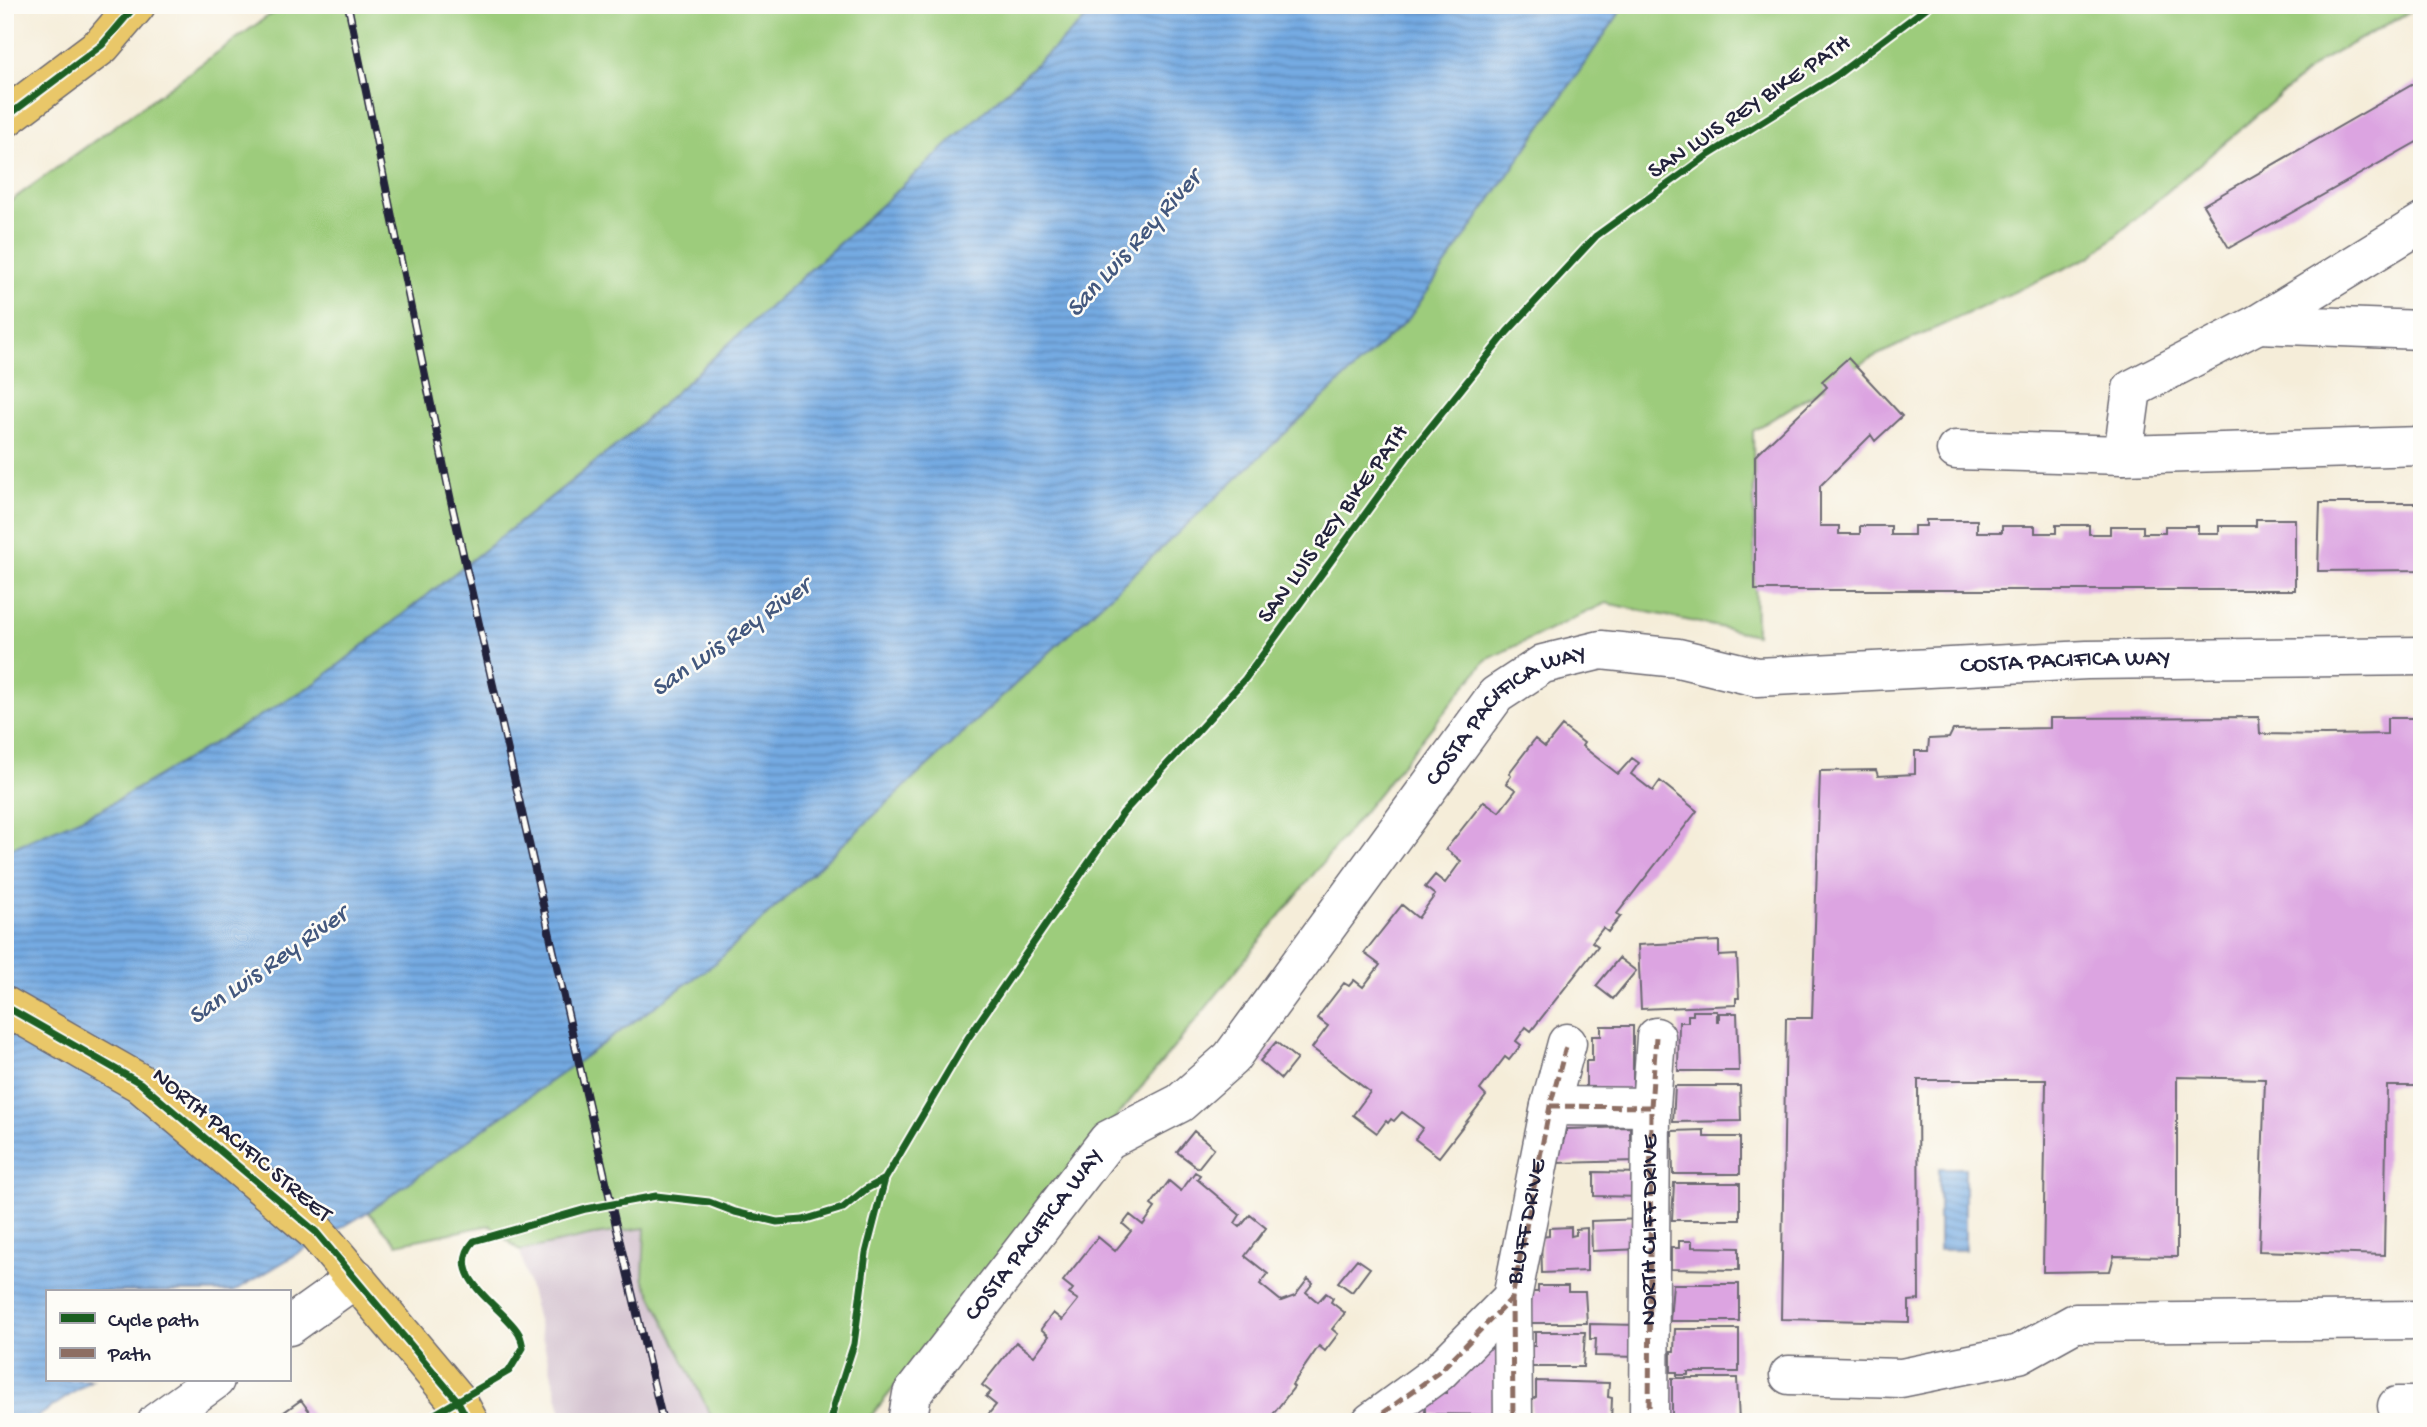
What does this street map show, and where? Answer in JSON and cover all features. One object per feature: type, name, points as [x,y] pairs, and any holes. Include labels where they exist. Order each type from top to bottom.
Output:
[{"type":"main road","points":[[5,118],[102,45],[136,5]]},
{"type":"main road","name":"NORTH PACIFIC STREET","points":[[5,1006],[140,1083],[316,1232],[457,1400],[469,1422]]},
{"type":"street","points":[[2123,455],[2132,389],[2258,324],[2422,223]]},
{"type":"street","points":[[2258,324],[2422,330]]},
{"type":"street","points":[[1955,450],[2123,455],[2422,446]]},
{"type":"street","name":"COSTA PACIFICA WAY","points":[[907,1422],[912,1394],[1108,1140],[1180,1103],[1231,1058],[1496,695],[1543,664],[1601,650],[1678,658],[1757,677],[2087,660],[2422,656]]},
{"type":"street","name":"NORTH CLIFF DRIVE","points":[[1649,1422],[1651,1107],[1656,1037]]},
{"type":"street","name":"BLUFF DRIVE","points":[[1385,1417],[1439,1372],[1512,1297],[1550,1106],[1567,1043]]},
{"type":"street","points":[[1550,1106],[1651,1107]]},
{"type":"street","points":[[290,1325],[351,1273]]},
{"type":"street","points":[[1512,1297],[1513,1422]]},
{"type":"street","points":[[1789,1375],[1901,1378],[2019,1354],[2075,1323],[2422,1320]]},
{"type":"street","points":[[157,1422],[212,1382]]},
{"type":"shaded area","points":[[326,5],[509,696],[625,1230],[646,1228],[644,1278],[714,1422],[564,1422],[520,1251],[594,1234]]},
{"type":"green space","points":[[290,5],[1101,5],[622,441],[316,683],[102,809],[6,851],[5,205],[268,16]]},
{"type":"green space","points":[[1625,5],[2422,5],[2320,61],[2092,256],[1871,358],[1753,431],[1756,635],[1606,603],[1486,660],[1180,1040],[866,1422],[714,1422],[643,1278],[645,1228],[594,1235],[520,1251],[490,1225],[397,1244],[368,1212],[714,964],[1409,318]]},
{"type":"water","name":"San Luis Rey River","points":[[1101,5],[1625,5],[1409,318],[714,964],[368,1212],[236,1290],[46,1290],[46,1382],[89,1382],[30,1422],[5,1422],[5,851],[102,809],[316,683],[622,441]]},
{"type":"water","points":[[1939,1168],[1965,1168],[1965,1250],[1939,1250]]},
{"type":"building","points":[[2422,79],[2422,139],[2229,248],[2203,205]]},
{"type":"building","points":[[1848,358],[1902,416],[1875,441],[1871,435],[1820,486],[1820,526],[1839,526],[1839,534],[1860,534],[1860,526],[1891,526],[1891,535],[1914,535],[1914,526],[1926,526],[1926,520],[1977,520],[1977,532],[2002,532],[2002,526],[2035,526],[2035,533],[2056,533],[2056,525],[2089,525],[2089,534],[2110,534],[2110,526],[2143,526],[2143,533],[2165,533],[2165,526],[2198,526],[2198,533],[2219,533],[2219,526],[2256,526],[2256,519],[2295,519],[2295,590],[1755,590],[1755,456],[1827,387],[1822,381]]},
{"type":"building","points":[[2320,503],[2422,503],[2422,570],[2318,571]]},
{"type":"building","points":[[2259,717],[2260,734],[2325,735],[2387,734],[2387,718],[2422,718],[2422,1086],[2387,1086],[2384,1255],[2259,1251],[2265,1079],[2177,1077],[2177,1257],[2114,1256],[2110,1271],[2043,1272],[2046,1080],[1918,1080],[1919,1300],[1909,1301],[1909,1322],[1781,1319],[1786,1018],[1812,1018],[1820,771],[1876,770],[1878,776],[1915,774],[1915,751],[1928,751],[1929,739],[1949,738],[1953,730],[2050,728],[2050,718]]},
{"type":"building","points":[[1562,726],[1584,743],[1582,746],[1618,774],[1632,758],[1639,763],[1631,774],[1653,791],[1660,781],[1697,811],[1617,914],[1621,916],[1608,932],[1603,928],[1592,942],[1598,946],[1531,1031],[1526,1027],[1516,1041],[1521,1045],[1509,1060],[1505,1057],[1480,1090],[1486,1096],[1439,1157],[1415,1139],[1423,1128],[1402,1112],[1394,1121],[1386,1121],[1377,1133],[1353,1115],[1370,1092],[1312,1048],[1328,1026],[1317,1018],[1344,983],[1349,986],[1354,980],[1363,987],[1380,965],[1364,953],[1402,905],[1418,918],[1435,895],[1425,887],[1435,875],[1445,883],[1461,861],[1446,849],[1484,801],[1499,812],[1516,790],[1506,783],[1511,776],[1509,773],[1535,739],[1545,747]]},
{"type":"building","points":[[1719,941],[1719,956],[1737,955],[1739,998],[1736,998],[1736,1005],[1641,1009],[1638,945]]},
{"type":"building","points":[[1619,958],[1636,971],[1613,999],[1596,986]]},
{"type":"building","points":[[1693,1011],[1717,1011],[1717,1022],[1719,1013],[1737,1013],[1739,1071],[1678,1071],[1679,1022],[1688,1022],[1688,1015],[1693,1015]]},
{"type":"building","points":[[1601,1026],[1633,1026],[1633,1096],[1586,1090],[1586,1061],[1592,1061],[1592,1036],[1601,1036]]},
{"type":"building","points":[[1276,1042],[1297,1059],[1281,1079],[1260,1061]]},
{"type":"building","points":[[1675,1086],[1740,1086],[1741,1121],[1673,1122]]},
{"type":"building","points":[[1630,1127],[1630,1139],[1637,1138],[1638,1161],[1557,1163],[1567,1129]]},
{"type":"building","points":[[1704,1130],[1704,1137],[1740,1137],[1740,1174],[1673,1174],[1672,1131]]},
{"type":"building","points":[[1194,1131],[1214,1148],[1198,1168],[1177,1152]]},
{"type":"building","points":[[1195,1172],[1200,1175],[1197,1179],[1240,1215],[1235,1223],[1240,1227],[1250,1215],[1266,1228],[1245,1256],[1268,1274],[1260,1284],[1281,1301],[1295,1296],[1308,1279],[1313,1283],[1306,1292],[1318,1302],[1326,1293],[1333,1298],[1331,1302],[1345,1313],[1332,1329],[1338,1334],[1325,1351],[1319,1346],[1292,1385],[1294,1387],[1267,1422],[982,1422],[996,1405],[986,1397],[991,1392],[982,1385],[1016,1342],[1034,1356],[1049,1336],[1041,1329],[1053,1313],[1062,1320],[1078,1300],[1069,1294],[1073,1289],[1063,1281],[1098,1237],[1115,1251],[1131,1231],[1123,1224],[1130,1215],[1143,1225],[1155,1208],[1151,1205],[1169,1181],[1181,1191]]},
{"type":"building","points":[[1594,1172],[1644,1173],[1644,1197],[1594,1196]]},
{"type":"building","points":[[1674,1183],[1740,1183],[1740,1220],[1672,1220]]},
{"type":"building","points":[[1642,1219],[1643,1249],[1592,1251],[1591,1221]]},
{"type":"building","points":[[1571,1227],[1571,1236],[1576,1235],[1576,1229],[1587,1228],[1587,1271],[1542,1273],[1541,1237],[1549,1236],[1549,1228]]},
{"type":"building","points":[[1679,1241],[1692,1241],[1692,1247],[1739,1248],[1739,1270],[1671,1269],[1671,1248],[1679,1248]]},
{"type":"building","points":[[1357,1259],[1370,1268],[1352,1292],[1338,1282]]},
{"type":"building","points":[[1673,1284],[1739,1284],[1739,1321],[1670,1321]]},
{"type":"building","points":[[1538,1286],[1568,1286],[1568,1292],[1585,1292],[1587,1323],[1531,1323],[1531,1292],[1538,1292]]},
{"type":"building","points":[[1590,1324],[1638,1325],[1640,1357],[1595,1356],[1596,1339],[1590,1339]]},
{"type":"building","points":[[1675,1329],[1739,1329],[1739,1372],[1688,1372],[1688,1375],[1677,1375],[1677,1372],[1671,1372]]},
{"type":"building","points":[[1535,1332],[1585,1332],[1583,1367],[1532,1367],[1531,1346],[1535,1346]]},
{"type":"building","points":[[1472,1348],[1501,1349],[1500,1415],[1425,1414],[1425,1393],[1447,1393],[1448,1370]]},
{"type":"building","points":[[1672,1378],[1737,1378],[1739,1422],[1672,1422]]},
{"type":"building","points":[[1536,1381],[1609,1383],[1608,1397],[1612,1398],[1611,1422],[1531,1422],[1531,1400],[1536,1397]]},
{"type":"building","points":[[301,1400],[317,1422],[270,1422]]},
{"type":"railway","points":[[348,5],[451,501],[663,1422]]},
{"type":"marked path","points":[[1649,1422],[1651,1107],[1656,1037]]},
{"type":"marked path","points":[[1371,1422],[1439,1372],[1512,1298],[1550,1106],[1567,1043]]},
{"type":"marked path","points":[[1550,1106],[1651,1107]]},
{"type":"marked path","points":[[1512,1298],[1513,1422]]},
{"type":"cycle path","points":[[5,118],[102,45],[136,5]]},
{"type":"cycle path","name":"SAN LUIS REY BIKE PATH","points":[[831,1422],[854,1344],[866,1253],[885,1179],[968,1038],[1123,813],[1245,679],[1409,454],[1507,332],[1596,236],[1707,156],[1837,75],[1930,5]]},
{"type":"cycle path","points":[[5,1006],[140,1083],[316,1232],[457,1400],[469,1422]]},
{"type":"cycle path","points":[[421,1422],[509,1371],[523,1348],[521,1338],[511,1322],[470,1279],[466,1254],[474,1241],[586,1209],[656,1196],[709,1202],[735,1212],[777,1222],[803,1220],[843,1208],[866,1189],[885,1179]]}]
